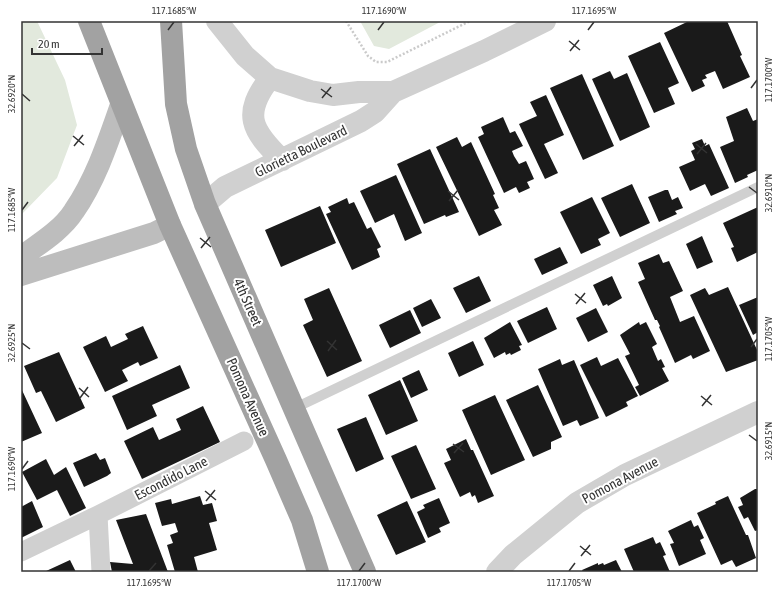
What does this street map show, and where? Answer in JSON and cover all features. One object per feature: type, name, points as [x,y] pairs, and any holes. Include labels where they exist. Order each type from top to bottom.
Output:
[{"type":"highway","points":[[89,21],[121,105],[170,225]]},
{"type":"highway","name":"4th Street","points":[[171,21],[176,104],[186,149],[205,204],[365,572]]},
{"type":"highway","name":"Pomona Avenue","points":[[170,225],[302,520],[318,572]]},
{"type":"main road","points":[[21,257],[53,233],[74,212],[100,164],[121,105]]},
{"type":"main road","points":[[21,275],[154,233],[170,225]]},
{"type":"street","name":"Glorietta Boulevard","points":[[217,21],[245,56],[270,78],[310,91],[333,95],[359,92],[393,92]]},
{"type":"street","name":"Glorietta Boulevard","points":[[205,204],[225,187],[361,121],[375,112],[393,92],[484,51],[545,21]]},
{"type":"street","points":[[270,78],[258,93],[252,110],[256,130],[268,147],[282,160]]},
{"type":"street","name":"Pomona Avenue","points":[[497,572],[513,555],[577,503],[625,475],[758,412]]},
{"type":"street","name":"Escondido Lane","points":[[21,552],[244,441]]},
{"type":"street","points":[[98,515],[101,572]]},
{"type":"lane","points":[[295,408],[758,187]]},
{"type":"path","points":[[346,21],[368,56],[376,62],[387,62],[470,21]]},
{"type":"shaded area","points":[[21,21],[37,21],[65,80],[77,125],[57,178],[21,215]]},
{"type":"shaded area","points":[[360,21],[442,21],[389,49],[374,46]]},
{"type":"building","points":[[689,21],[727,21],[742,55],[740,56],[750,77],[723,89],[715,71],[705,75],[707,78],[702,80],[705,86],[692,92],[664,33]]},
{"type":"building","points":[[660,42],[679,83],[668,88],[675,104],[654,113],[628,56]]},
{"type":"building","points":[[610,71],[614,79],[627,73],[650,127],[620,141],[592,79]]},
{"type":"building","points":[[582,74],[614,146],[583,160],[550,88]]},
{"type":"building","points":[[546,95],[564,135],[544,144],[558,173],[545,179],[519,124],[537,116],[530,102]]},
{"type":"building","points":[[747,108],[753,121],[758,119],[758,170],[735,183],[720,147],[734,141],[726,117]]},
{"type":"building","points":[[503,117],[510,133],[515,131],[523,146],[512,151],[514,156],[519,164],[526,161],[534,179],[527,182],[530,188],[519,193],[516,187],[504,193],[478,137],[484,134],[481,127]]},
{"type":"building","points":[[457,137],[462,147],[471,142],[495,194],[493,195],[499,208],[494,210],[502,225],[479,236],[436,147]]},
{"type":"building","points":[[702,139],[705,146],[709,144],[729,188],[711,196],[705,184],[690,191],[679,167],[695,160],[691,151],[695,149],[692,143]]},
{"type":"building","points":[[430,149],[459,212],[446,217],[445,215],[424,224],[397,164]]},
{"type":"building","points":[[396,175],[422,233],[405,241],[394,214],[375,223],[360,191]]},
{"type":"building","points":[[632,184],[650,223],[620,237],[601,198]]},
{"type":"building","points":[[668,190],[672,200],[678,197],[683,208],[675,211],[677,214],[659,222],[648,197]]},
{"type":"building","points":[[592,197],[610,233],[598,239],[601,245],[581,254],[560,212]]},
{"type":"building","points":[[347,198],[349,204],[354,202],[367,229],[371,227],[381,247],[377,249],[380,257],[352,270],[326,214],[331,212],[328,207]]},
{"type":"building","points":[[320,206],[336,243],[281,267],[265,230]]},
{"type":"building","points":[[758,207],[758,252],[737,262],[731,248],[734,247],[723,223]]},
{"type":"building","points":[[702,236],[713,262],[697,269],[686,244]]},
{"type":"building","points":[[560,247],[568,263],[542,275],[534,259]]},
{"type":"building","points":[[659,254],[663,263],[669,261],[683,291],[670,297],[680,322],[694,316],[710,351],[693,359],[691,355],[675,363],[659,327],[660,326],[657,320],[655,320],[638,282],[645,279],[638,263]]},
{"type":"building","points":[[479,276],[491,301],[466,313],[453,288]]},
{"type":"building","points":[[612,276],[622,298],[608,306],[607,304],[603,306],[593,285]]},
{"type":"building","points":[[728,287],[758,352],[758,360],[726,372],[690,295],[705,288],[709,295]]},
{"type":"building","points":[[329,288],[362,361],[327,377],[303,325],[313,320],[304,299]]},
{"type":"building","points":[[758,297],[758,332],[753,335],[739,305]]},
{"type":"building","points":[[431,299],[441,318],[422,327],[413,308]]},
{"type":"building","points":[[547,307],[557,329],[528,343],[517,321]]},
{"type":"building","points":[[596,308],[608,332],[588,342],[576,318]]},
{"type":"building","points":[[410,310],[421,333],[390,348],[379,325]]},
{"type":"building","points":[[510,322],[522,345],[519,346],[521,350],[511,355],[510,353],[506,355],[505,352],[494,358],[484,338]]},
{"type":"building","points":[[639,322],[640,325],[646,322],[657,344],[652,347],[658,361],[661,359],[665,367],[662,368],[669,381],[640,396],[635,387],[639,385],[625,356],[630,354],[620,335]]},
{"type":"building","points":[[143,326],[158,358],[140,366],[138,362],[122,370],[128,381],[105,392],[83,347],[106,336],[111,347],[128,339],[125,334]]},
{"type":"building","points":[[473,341],[484,365],[459,377],[448,353]]},
{"type":"building","points":[[59,352],[85,408],[56,422],[41,391],[36,393],[24,366]]},
{"type":"building","points":[[597,357],[601,366],[618,358],[638,396],[626,402],[628,406],[606,417],[580,365]]},
{"type":"building","points":[[560,359],[562,365],[574,360],[599,418],[580,426],[577,420],[563,426],[538,369]]},
{"type":"building","points":[[180,365],[190,388],[152,405],[157,416],[127,430],[112,396]]},
{"type":"building","points":[[419,370],[428,390],[411,398],[402,378]]},
{"type":"building","points":[[400,380],[418,421],[386,435],[368,395]]},
{"type":"building","points":[[538,385],[562,437],[551,442],[551,449],[533,457],[506,400]]},
{"type":"building","points":[[21,388],[42,433],[21,442]]},
{"type":"building","points":[[495,395],[525,460],[491,475],[462,410]]},
{"type":"building","points":[[203,406],[220,442],[142,479],[124,441],[153,427],[159,440],[181,430],[176,419]]},
{"type":"building","points":[[366,417],[384,459],[356,472],[337,429]]},
{"type":"building","points":[[466,439],[471,450],[473,450],[494,496],[478,503],[475,495],[472,497],[470,492],[460,497],[444,463],[451,460],[446,449]]},
{"type":"building","points":[[416,445],[436,489],[411,499],[391,456]]},
{"type":"building","points":[[96,453],[100,460],[105,458],[111,473],[84,487],[73,463]]},
{"type":"building","points":[[46,459],[54,475],[66,467],[86,508],[70,516],[57,490],[37,500],[22,472]]},
{"type":"building","points":[[755,489],[758,489],[758,530],[755,531],[748,517],[744,519],[738,507],[743,505],[740,498]]},
{"type":"building","points":[[200,496],[203,505],[212,503],[217,521],[209,523],[217,550],[194,557],[198,572],[175,572],[167,545],[173,543],[170,535],[178,532],[175,523],[162,526],[155,503],[171,499],[172,504]]},
{"type":"building","points":[[728,496],[746,535],[748,535],[756,558],[736,567],[732,560],[721,565],[697,513],[716,504],[715,502]]},
{"type":"building","points":[[439,498],[450,523],[439,528],[441,532],[428,538],[417,512],[425,508],[423,505]]},
{"type":"building","points":[[32,501],[43,527],[21,538],[21,507]]},
{"type":"building","points":[[407,501],[426,542],[396,555],[377,515]]},
{"type":"building","points":[[146,514],[168,572],[112,572],[110,562],[133,564],[116,520]]},
{"type":"building","points":[[691,520],[694,527],[698,525],[704,538],[700,540],[706,554],[679,566],[670,544],[674,543],[668,531]]},
{"type":"building","points":[[653,537],[656,544],[660,542],[666,555],[663,556],[670,572],[634,572],[624,549]]},
{"type":"building","points":[[70,560],[76,572],[44,572]]},
{"type":"building","points":[[616,560],[622,572],[583,572],[582,570],[598,563],[598,565],[603,563],[604,565]]}]
